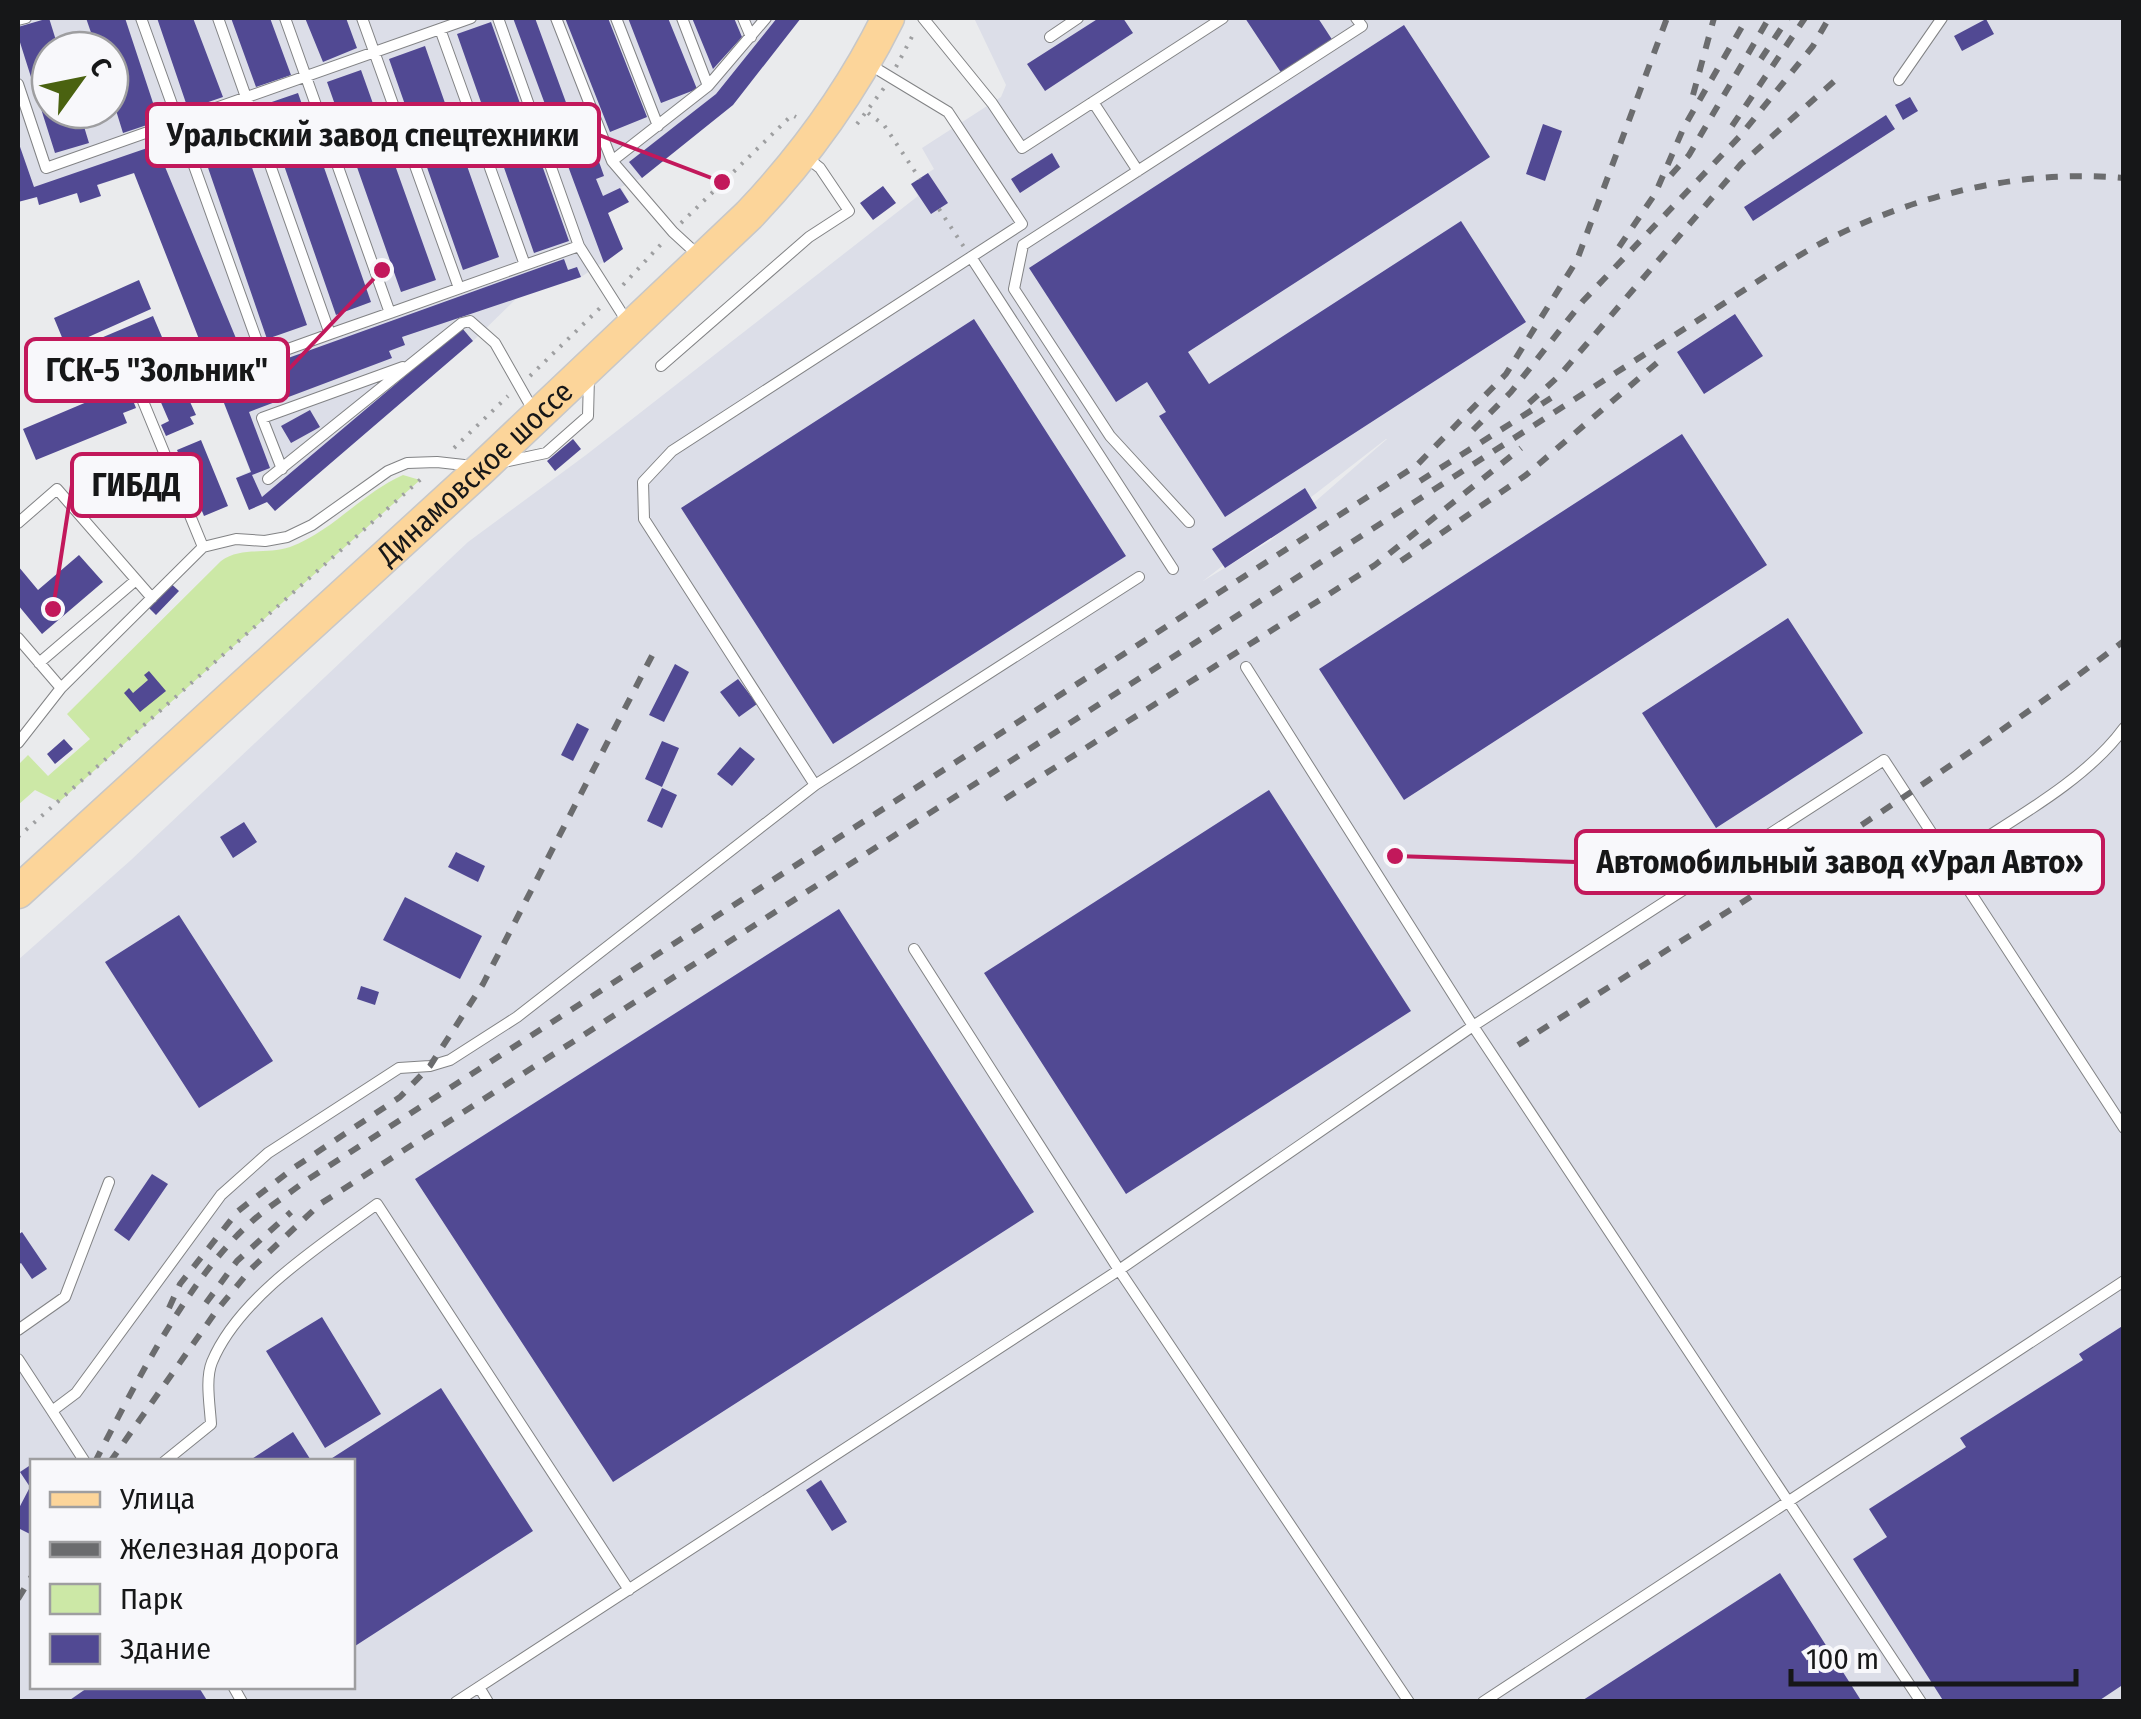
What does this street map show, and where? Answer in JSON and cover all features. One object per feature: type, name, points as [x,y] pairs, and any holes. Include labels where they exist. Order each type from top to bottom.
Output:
[{"type":"main road","name":"Динамовское шоссе","points":[[18,892],[482,468],[786,176],[878,70],[888,18]]},
{"type":"lane","points":[[18,20],[26,18]]},
{"type":"lane","points":[[141,18],[263,358],[579,246]]},
{"type":"lane","points":[[218,18],[330,334]]},
{"type":"lane","points":[[285,18],[390,313]]},
{"type":"lane","points":[[362,18],[459,288]]},
{"type":"lane","points":[[18,84],[46,168],[471,18]]},
{"type":"lane","points":[[498,18],[579,246],[631,328]]},
{"type":"lane","points":[[556,18],[612,162],[673,232],[703,259]]},
{"type":"lane","points":[[616,18],[658,126]]},
{"type":"lane","points":[[682,18],[708,86]]},
{"type":"lane","points":[[743,18],[751,37]]},
{"type":"lane","points":[[612,162],[708,86],[766,18]]},
{"type":"lane","points":[[922,18],[992,103],[1022,148],[1223,18]]},
{"type":"lane","points":[[1050,37],[1078,18]]},
{"type":"lane","points":[[1189,522],[1110,436],[1014,289],[1023,245],[1362,26],[1356,18]]},
{"type":"lane","points":[[1899,80],[1942,18]]},
{"type":"lane","points":[[440,28],[525,265]]},
{"type":"lane","points":[[815,785],[644,519],[643,482],[672,451],[1022,224],[948,112],[878,70]]},
{"type":"lane","points":[[1093,102],[1138,171]]},
{"type":"lane","points":[[662,366],[810,237],[849,211],[820,168],[810,144]]},
{"type":"lane","points":[[970,257],[1173,569]]},
{"type":"lane","points":[[268,479],[462,323],[470,321],[495,343],[536,415]]},
{"type":"lane","points":[[126,360],[203,547]]},
{"type":"lane","points":[[282,468],[262,418],[411,364]]},
{"type":"lane","points":[[18,743],[61,688],[203,547],[236,538],[265,541],[287,536],[312,525],[388,471],[407,463],[482,468],[546,452],[588,416],[589,366]]},
{"type":"lane","points":[[18,523],[57,488],[152,598]]},
{"type":"lane","points":[[52,1411],[76,1393],[221,1194],[268,1153],[399,1068],[450,1060],[517,1017],[815,785],[1139,577]]},
{"type":"lane","points":[[39,663],[136,580]]},
{"type":"lane","points":[[18,638],[61,688]]},
{"type":"lane","points":[[1246,668],[1473,1026],[1921,1702]]},
{"type":"lane","points":[[1950,862],[2082,771],[2124,728]]},
{"type":"lane","points":[[456,1702],[1119,1270],[1473,1026],[1884,760],[2124,1128]]},
{"type":"lane","points":[[914,949],[1119,1270],[1409,1702]]},
{"type":"lane","points":[[18,1330],[65,1297],[109,1182]]},
{"type":"lane","points":[[168,1459],[211,1424],[210,1366],[237,1318],[314,1250],[377,1204],[629,1590]]},
{"type":"lane","points":[[1483,1702],[2124,1281]]},
{"type":"lane","points":[[18,1359],[83,1459]]},
{"type":"lane","points":[[479,1687],[488,1702]]},
{"type":"path","points":[[18,837],[437,462],[613,296],[707,195],[792,114],[810,144],[836,146],[868,114],[878,70],[922,18]]},
{"type":"path","points":[[868,114],[884,126],[920,178]]},
{"type":"path","points":[[939,209],[970,257]]},
{"type":"shaded area","points":[[18,18],[801,18],[733,105],[642,178],[621,187],[629,202],[608,213],[623,249],[581,277],[519,296],[473,341],[275,511],[267,502],[249,510],[236,478],[250,471],[135,173],[98,185],[101,196],[80,203],[76,193],[39,205],[36,197],[18,202]]},
{"type":"shaded area","points":[[974,18],[2123,18],[2123,1701],[18,1701],[18,1235],[22,1232],[18,1226],[18,960],[131,860],[468,542],[918,196],[911,184],[934,169],[922,148],[1001,97],[1006,85]],"holes":[[[1387,439],[1270,541],[1203,581]]]},
{"type":"green space","points":[[403,475],[420,480],[59,802],[35,790],[18,805],[18,765],[28,755],[48,776],[90,739],[67,714],[221,561],[306,540]]},
{"type":"building","points":[[49,18],[53,30],[30,30],[30,74],[18,36],[18,27]]},
{"type":"building","points":[[86,18],[125,18],[129,30],[90,30]]},
{"type":"building","points":[[157,18],[193,18],[223,97],[188,109]]},
{"type":"building","points":[[231,18],[270,18],[291,75],[256,87]]},
{"type":"building","points":[[305,18],[346,18],[357,48],[323,62]]},
{"type":"building","points":[[513,18],[535,18],[582,146],[592,142],[604,176],[596,179],[603,196],[620,188],[629,202],[608,213],[623,249],[604,263]]},
{"type":"building","points":[[565,18],[608,18],[647,117],[610,132]]},
{"type":"building","points":[[628,18],[668,18],[697,89],[661,103]]},
{"type":"building","points":[[692,18],[734,18],[742,37],[713,69]]},
{"type":"building","points":[[777,18],[801,18],[733,105],[642,178],[629,162],[716,94]]},
{"type":"building","points":[[1099,18],[1123,18],[1133,33],[1045,91],[1027,64]]},
{"type":"building","points":[[1245,18],[1318,18],[1333,41],[1282,74]]},
{"type":"building","points":[[1986,19],[1994,34],[1962,51],[1954,36]]},
{"type":"building","points":[[491,22],[569,241],[534,253],[457,34]]},
{"type":"building","points":[[1404,25],[1490,157],[1188,352],[1209,384],[1461,221],[1526,322],[1225,517],[1159,416],[1166,412],[1147,382],[1116,402],[1029,268]]},
{"type":"building","points":[[130,33],[159,121],[123,133],[122,130],[130,130]]},
{"type":"building","points":[[425,46],[499,257],[463,270],[389,59]]},
{"type":"building","points":[[361,70],[436,280],[401,292],[327,82]]},
{"type":"building","points":[[298,93],[371,302],[336,315],[263,105]]},
{"type":"building","points":[[1910,97],[1918,111],[1903,120],[1895,105]]},
{"type":"building","points":[[1886,115],[1895,129],[1753,221],[1744,207]]},
{"type":"building","points":[[234,116],[307,325],[267,339],[195,130]]},
{"type":"building","points":[[1543,124],[1562,131],[1545,181],[1526,174]]},
{"type":"building","points":[[48,130],[85,130],[89,143],[55,153]]},
{"type":"building","points":[[18,141],[34,187],[156,145],[240,348],[225,353],[235,377],[564,259],[568,270],[577,267],[581,277],[402,337],[405,345],[389,351],[392,358],[249,412],[270,468],[252,475],[262,497],[462,328],[473,341],[275,511],[267,502],[249,510],[236,478],[251,472],[134,173],[97,185],[101,196],[80,203],[77,193],[39,205],[37,197],[18,202]]},
{"type":"building","points":[[1052,153],[1060,167],[1020,193],[1011,179]]},
{"type":"building","points":[[928,173],[948,203],[931,214],[911,184]]},
{"type":"building","points":[[883,186],[896,203],[873,220],[860,203]]},
{"type":"building","points":[[139,280],[151,309],[66,347],[54,318]]},
{"type":"building","points":[[1735,314],[1763,356],[1704,394],[1677,352]]},
{"type":"building","points":[[153,316],[179,377],[187,374],[194,390],[186,393],[196,415],[190,417],[194,424],[166,436],[161,425],[169,421],[136,345],[99,362],[89,343]]},
{"type":"building","points":[[974,319],[1126,556],[833,744],[681,508]]},
{"type":"building","points":[[127,385],[136,408],[123,413],[127,423],[36,460],[23,429]]},
{"type":"building","points":[[310,410],[320,427],[291,443],[281,426]]},
{"type":"building","points":[[1682,434],[1767,565],[1404,800],[1319,669]]},
{"type":"building","points":[[573,439],[581,449],[555,471],[547,461]]},
{"type":"building","points":[[201,440],[228,506],[204,516],[177,450]]},
{"type":"building","points":[[1305,488],[1317,508],[1225,568],[1212,549]]},
{"type":"building","points":[[79,555],[103,582],[42,634],[18,605],[18,566],[38,590]]},
{"type":"building","points":[[166,579],[179,591],[156,615],[143,602]]},
{"type":"building","points":[[1788,618],[1863,733],[1716,828],[1642,713]]},
{"type":"building","points":[[675,664],[689,672],[664,722],[649,715]]},
{"type":"building","points":[[149,671],[166,691],[140,712],[124,693],[129,688],[133,693],[148,680],[144,675]]},
{"type":"building","points":[[738,679],[757,704],[739,717],[720,692]]},
{"type":"building","points":[[577,723],[589,729],[573,761],[561,755]]},
{"type":"building","points":[[64,739],[73,749],[55,764],[47,754]]},
{"type":"building","points":[[662,741],[679,748],[662,787],[645,779]]},
{"type":"building","points":[[740,747],[755,759],[732,786],[717,774]]},
{"type":"building","points":[[662,788],[677,795],[662,828],[647,821]]},
{"type":"building","points":[[1269,790],[1411,1011],[1126,1194],[984,973]]},
{"type":"building","points":[[244,822],[257,842],[233,858],[220,837]]},
{"type":"building","points":[[456,852],[485,866],[478,882],[448,867]]},
{"type":"building","points":[[405,897],[482,936],[460,979],[383,940]]},
{"type":"building","points":[[839,909],[1034,1212],[613,1482],[415,1179]]},
{"type":"building","points":[[179,915],[273,1061],[199,1108],[105,962]]},
{"type":"building","points":[[361,986],[379,992],[375,1005],[357,999]]},
{"type":"building","points":[[152,1174],[168,1184],[129,1241],[114,1230]]},
{"type":"building","points":[[22,1232],[47,1269],[32,1279],[21,1263],[18,1265],[18,1235]]},
{"type":"building","points":[[322,1317],[381,1414],[325,1448],[266,1351]]},
{"type":"building","points":[[2124,1325],[2124,1684],[2097,1702],[1944,1702],[1853,1559],[1887,1537],[1869,1509],[1966,1447],[1960,1438],[2083,1360],[2079,1354]]},
{"type":"building","points":[[441,1388],[533,1531],[355,1646],[355,1459],[331,1459]]},
{"type":"building","points":[[293,1432],[310,1459],[252,1459]]},
{"type":"building","points":[[30,1465],[30,1487],[20,1472]]},
{"type":"building","points":[[821,1480],[847,1522],[832,1531],[806,1490]]},
{"type":"building","points":[[30,1487],[30,1534],[18,1528],[18,1510]]},
{"type":"building","points":[[1780,1573],[1862,1702],[1580,1702]]},
{"type":"building","points":[[86,1689],[200,1689],[208,1702],[67,1702]]},
{"type":"railway","points":[[97,1459],[183,1304],[226,1247],[269,1207],[1417,465],[1506,374],[1577,260],[1667,18]]},
{"type":"railway","points":[[1693,95],[1714,18]]},
{"type":"railway","points":[[1619,247],[1655,194],[1684,127],[1747,18]]},
{"type":"railway","points":[[1671,175],[1689,155],[1769,18]]},
{"type":"railway","points":[[1761,59],[1788,18]]},
{"type":"railway","points":[[1732,126],[1805,18]]},
{"type":"railway","points":[[1473,430],[1511,392],[1583,301],[1740,136],[1813,46],[1829,18]]},
{"type":"railway","points":[[1529,403],[1560,375],[1741,164],[1840,76]]},
{"type":"railway","points":[[112,1459],[217,1310],[251,1269],[320,1204],[1771,273],[1860,224],[1970,188],[2047,177],[2124,178]]},
{"type":"railway","points":[[1401,561],[1526,475],[1665,356]]},
{"type":"railway","points":[[1420,481],[1551,398]]},
{"type":"railway","points":[[1005,799],[1375,565],[1521,448]]},
{"type":"railway","points":[[1518,1045],[1901,799],[2124,641]]},
{"type":"railway","points":[[169,1308],[180,1284],[238,1211],[295,1167],[400,1097],[430,1066],[483,984],[657,646]]},
{"type":"railway","points":[[206,1303],[237,1261],[291,1212]]},
{"type":"railway","points":[[18,1599],[30,1579]]},
{"type":"place","name":"Уральский завод спецтехники","points":[[722,182]]},
{"type":"place","name":"ГСК-5 \"Зольник\"","points":[[382,270]]},
{"type":"place","name":"ГИБДД","points":[[53,609]]},
{"type":"place","name":"Автомобильный завод «Урал Авто»","points":[[1395,856]]}]
